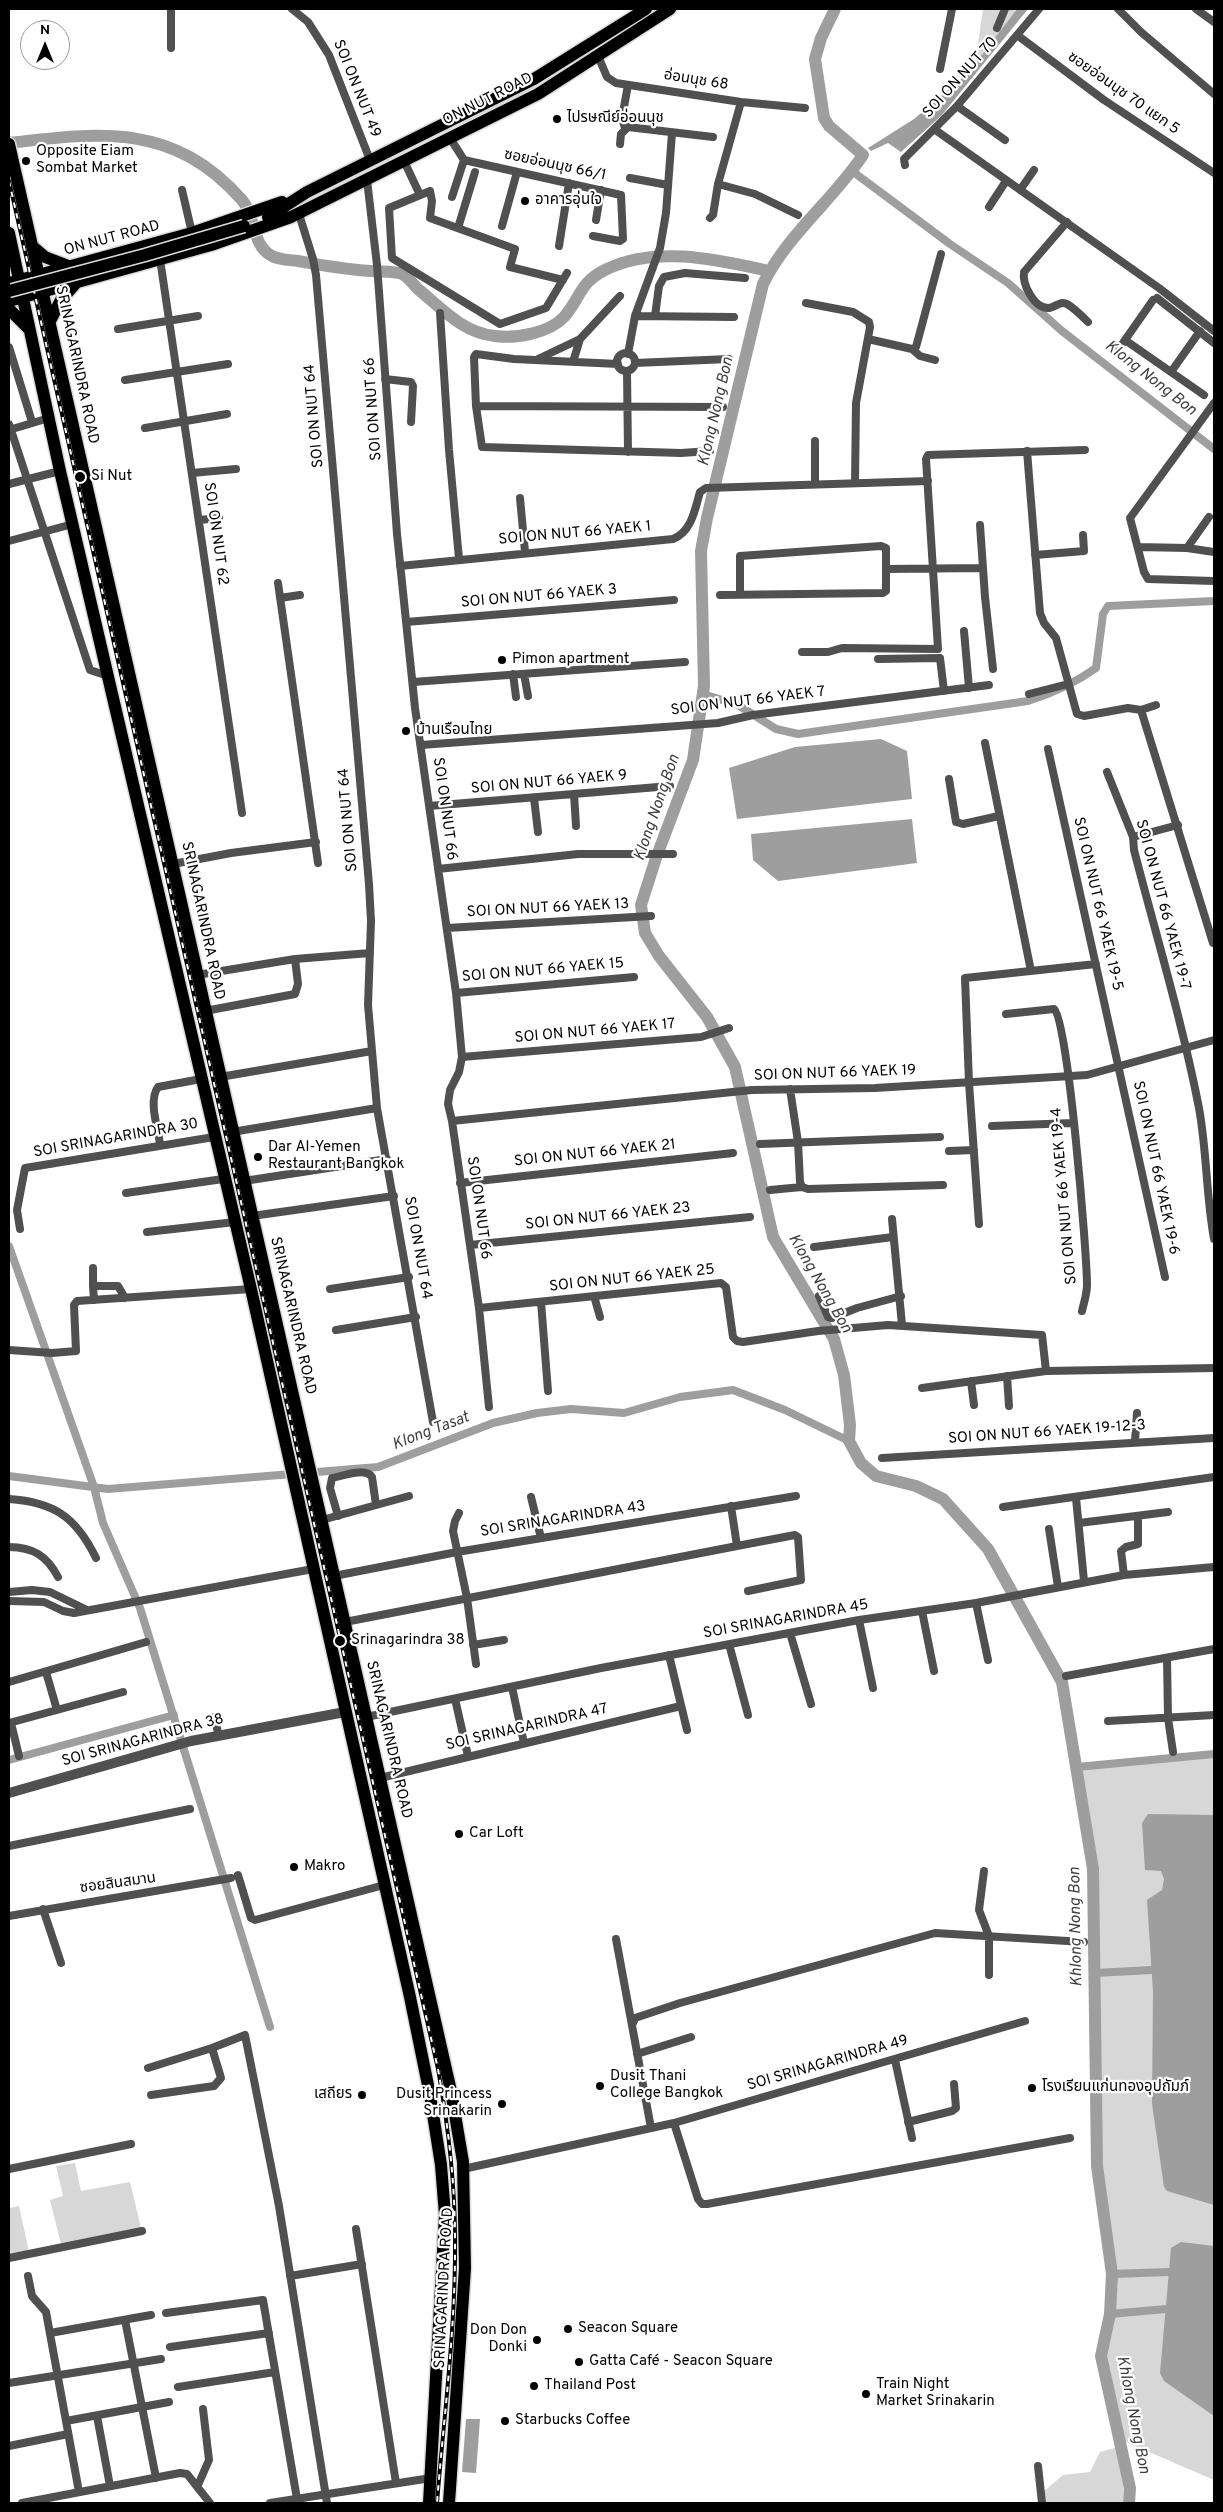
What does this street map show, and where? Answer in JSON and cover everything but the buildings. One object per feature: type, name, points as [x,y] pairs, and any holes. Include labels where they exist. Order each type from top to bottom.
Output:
[{"type":"main road","name":"ON NUT ROAD","points":[[12,279],[40,275],[192,234],[307,192],[527,83],[646,9]]},
{"type":"main road","name":"ON NUT ROAD","points":[[9,291],[164,250],[313,204],[367,180],[538,94],[670,9]]},
{"type":"main road","name":"SRINAGARINDRA ROAD","points":[[9,144],[44,291],[100,554],[173,864],[232,1132],[451,2091],[463,2168],[465,2268],[449,2503]]},
{"type":"main road","name":"ON NUT ROAD","points":[[268,217],[307,192]]},
{"type":"main road","name":"ON NUT ROAD","points":[[9,301],[223,241],[299,214],[313,204]]},
{"type":"main road","name":"SRINAGARINDRA ROAD","points":[[9,233],[12,250],[12,279],[23,297],[60,471],[250,1290],[430,2095],[445,2210],[444,2274],[429,2503]]},
{"type":"main road","points":[[32,246],[48,259],[71,267]]},
{"type":"main road","points":[[98,260],[93,270],[96,274],[102,276]]},
{"type":"main road","points":[[50,321],[68,290],[77,283]]},
{"type":"main road","points":[[9,309],[30,330]]},
{"type":"main road","points":[[173,962],[193,956]]},
{"type":"street","points":[[171,9],[171,48]]},
{"type":"street","name":"SOI ON NUT 49","points":[[292,9],[308,22],[329,54],[370,160]]},
{"type":"street","points":[[940,70],[952,9]]},
{"type":"street","points":[[997,28],[1005,9]]},
{"type":"street","name":"SOI ON NUT 70","points":[[905,165],[904,159],[957,106],[1039,9]]},
{"type":"street","points":[[1118,9],[1141,32],[1214,94]]},
{"type":"street","points":[[1196,9],[1214,22]]},
{"type":"street","name":"ซอยอ่อนนุช 70 แยก 5","points":[[1017,35],[1104,100],[1214,173]]},
{"type":"street","name":"อ่อนนุช 68","points":[[598,56],[611,81],[741,102],[805,108]]},
{"type":"street","points":[[620,144],[624,128],[622,118],[628,84]]},
{"type":"street","points":[[710,218],[741,102]]},
{"type":"street","points":[[957,106],[1006,140]]},
{"type":"street","points":[[624,128],[713,137]]},
{"type":"street","points":[[934,129],[1067,222],[1214,331]]},
{"type":"street","points":[[628,354],[635,316],[660,248],[666,213],[672,133]]},
{"type":"street","points":[[450,138],[464,160],[452,196]]},
{"type":"street","name":"ซอยอ่อนนุช 66/1","points":[[464,160],[621,195],[624,236],[620,241],[593,236]]},
{"type":"street","points":[[404,161],[420,196]]},
{"type":"street","points":[[1020,190],[1034,170]]},
{"type":"street","points":[[458,228],[475,172]]},
{"type":"street","points":[[502,226],[517,172]]},
{"type":"street","points":[[630,178],[668,185]]},
{"type":"street","name":"SOI ON NUT 66","points":[[367,180],[377,265],[406,622],[429,806],[456,993],[462,1057],[460,1072],[450,1090],[448,1104],[479,1308],[488,1407]]},
{"type":"street","points":[[990,207],[1006,181]]},
{"type":"street","points":[[559,246],[569,183]]},
{"type":"street","points":[[718,184],[755,194],[798,215]]},
{"type":"street","points":[[182,190],[192,234]]},
{"type":"street","points":[[596,220],[601,190]]},
{"type":"street","points":[[430,191],[432,201],[430,218],[458,228],[515,249],[510,266],[565,276],[546,308],[500,324],[392,258],[389,208],[430,191]]},
{"type":"street","name":"SOI ON NUT 64","points":[[299,214],[316,275],[369,884],[370,953],[368,1005],[377,1108],[434,1422]]},
{"type":"street","points":[[1067,222],[1024,272],[1024,285],[1042,307],[1048,308],[1063,303],[1067,304],[1088,322]]},
{"type":"street","points":[[912,348],[916,346],[941,254]]},
{"type":"street","name":"SOI ON NUT 62","points":[[160,259],[242,813]]},
{"type":"street","points":[[655,316],[659,286],[664,277],[685,273],[745,278]]},
{"type":"street","points":[[536,360],[580,339],[620,296]]},
{"type":"street","points":[[1118,350],[1155,299],[1214,343]]},
{"type":"street","points":[[806,303],[853,312],[867,319],[870,327],[856,403],[855,483]]},
{"type":"street","points":[[440,313],[449,450],[459,559]]},
{"type":"street","points":[[118,329],[170,319],[198,316]]},
{"type":"street","points":[[635,316],[734,317]]},
{"type":"street","points":[[1171,372],[1200,332]]},
{"type":"street","points":[[573,362],[580,339]]},
{"type":"street","points":[[868,339],[912,348],[920,356],[935,360]]},
{"type":"street","points":[[1125,340],[1204,395]]},
{"type":"street","points":[[10,351],[32,422]]},
{"type":"street","points":[[627,371],[623,370],[618,364],[536,360],[476,354],[474,357],[476,406],[482,447],[628,452],[710,451]]},
{"type":"street","points":[[628,354],[634,359],[635,363]]},
{"type":"street","points":[[618,364],[620,356],[628,354]]},
{"type":"street","points":[[635,363],[728,359]]},
{"type":"street","points":[[627,371],[634,367],[635,363]]},
{"type":"street","points":[[125,380],[228,364]]},
{"type":"street","points":[[627,371],[628,452]]},
{"type":"street","points":[[385,379],[411,382],[413,386],[411,422]]},
{"type":"street","points":[[1214,403],[1131,516],[1130,521],[1144,572],[1148,579],[1214,580]]},
{"type":"street","points":[[476,406],[723,407]]},
{"type":"street","points":[[145,428],[227,414]]},
{"type":"street","points":[[49,418],[9,428],[90,670],[108,676]]},
{"type":"street","points":[[815,441],[815,484]]},
{"type":"street","points":[[802,652],[828,652],[842,648],[938,649],[928,455],[1085,450]]},
{"type":"street","points":[[1027,451],[1041,618],[1056,638],[1077,714],[1084,716],[1128,708],[1141,710],[1156,705]]},
{"type":"street","points":[[192,473],[236,469]]},
{"type":"street","points":[[9,484],[60,471]]},
{"type":"street","name":"SOI ON NUT 66 YAEK 1","points":[[400,566],[525,552],[673,539],[681,536],[687,529],[694,516],[700,492],[706,488],[928,481]]},
{"type":"street","points":[[520,498],[525,552]]},
{"type":"street","points":[[1186,548],[1209,517]]},
{"type":"street","points":[[199,520],[219,518]]},
{"type":"street","points":[[9,541],[73,524]]},
{"type":"street","points":[[980,525],[994,669]]},
{"type":"street","points":[[1035,555],[1084,551],[1083,535]]},
{"type":"street","points":[[720,594],[883,593],[886,591],[886,548],[881,546],[740,556],[740,593]]},
{"type":"street","points":[[1138,547],[1186,548],[1214,552]]},
{"type":"street","points":[[886,569],[933,567],[983,568]]},
{"type":"street","points":[[278,583],[318,863]]},
{"type":"street","points":[[280,598],[300,595]]},
{"type":"street","name":"SOI ON NUT 66 YAEK 3","points":[[406,622],[674,600]]},
{"type":"street","points":[[964,631],[969,688]]},
{"type":"street","points":[[878,659],[940,658],[944,691]]},
{"type":"street","points":[[413,682],[685,662]]},
{"type":"street","points":[[513,674],[516,697]]},
{"type":"street","points":[[524,674],[528,696]]},
{"type":"street","points":[[1029,694],[1068,684]]},
{"type":"street","name":"SOI ON NUT 66 YAEK 7","points":[[421,745],[710,723],[753,715],[989,685]]},
{"type":"street","points":[[1141,710],[1213,942]]},
{"type":"street","points":[[985,743],[1030,971]]},
{"type":"street","name":"SOI ON NUT 66 YAEK 19-5","points":[[1048,749],[1119,1066]]},
{"type":"street","name":"SOI ON NUT 66 YAEK 19-7","points":[[1107,772],[1133,837],[1134,850],[1185,1048],[1207,1160],[1208,1204],[1214,1239]]},
{"type":"street","points":[[949,779],[956,822],[963,824],[999,816]]},
{"type":"street","name":"SOI ON NUT 66 YAEK 9","points":[[429,806],[670,786]]},
{"type":"street","points":[[574,794],[576,826]]},
{"type":"street","points":[[534,798],[538,832]]},
{"type":"street","points":[[1133,837],[1178,825]]},
{"type":"street","points":[[173,864],[231,853],[316,842]]},
{"type":"street","points":[[438,869],[578,854],[669,854]]},
{"type":"street","name":"SOI ON NUT 66 YAEK 13","points":[[447,928],[651,916]]},
{"type":"street","points":[[197,975],[296,959],[370,953]]},
{"type":"street","points":[[205,1011],[295,994],[298,984],[296,959]]},
{"type":"street","points":[[979,1224],[969,1083],[965,978],[1096,964]]},
{"type":"street","name":"SOI ON NUT 66 YAEK 15","points":[[456,993],[634,977]]},
{"type":"street","name":"SOI ON NUT 66 YAEK 19-4","points":[[1006,1014],[1048,1010],[1058,1012],[1068,1077],[1086,1265],[1087,1287],[1082,1311]]},
{"type":"street","name":"SOI ON NUT 66 YAEK 17","points":[[462,1057],[701,1038],[728,1028]]},
{"type":"street","name":"SOI ON NUT 66 YAEK 19","points":[[452,1121],[752,1090],[969,1083],[1088,1076],[1214,1040]]},
{"type":"street","points":[[220,1077],[372,1051]]},
{"type":"street","name":"SOI ON NUT 66 YAEK 19-6","points":[[1119,1066],[1165,1277]]},
{"type":"street","points":[[160,1144],[153,1099],[156,1090],[158,1087],[201,1079]]},
{"type":"street","points":[[790,1090],[798,1142],[802,1187]]},
{"type":"street","points":[[232,1132],[377,1108]]},
{"type":"street","points":[[992,1126],[1073,1123]]},
{"type":"street","name":"SOI SRINAGARINDRA 30","points":[[20,1229],[17,1210],[22,1194],[22,1177],[25,1168],[160,1144],[214,1137]]},
{"type":"street","points":[[760,1144],[940,1137]]},
{"type":"street","points":[[949,1150],[974,1150]]},
{"type":"street","name":"SOI ON NUT 66 YAEK 21","points":[[460,1183],[732,1153]]},
{"type":"street","points":[[244,1181],[387,1159]]},
{"type":"street","points":[[126,1193],[223,1179]]},
{"type":"street","points":[[770,1190],[802,1187],[808,1189],[943,1185]]},
{"type":"street","points":[[252,1216],[394,1196]]},
{"type":"street","name":"SOI ON NUT 66 YAEK 23","points":[[470,1245],[750,1217]]},
{"type":"street","points":[[892,1219],[901,1296],[902,1325]]},
{"type":"street","points":[[147,1232],[234,1222]]},
{"type":"street","points":[[814,1247],[893,1237]]},
{"type":"street","points":[[93,1268],[94,1300]]},
{"type":"street","points":[[330,1289],[409,1277]]},
{"type":"street","name":"SOI ON NUT 66 YAEK 25","points":[[479,1308],[721,1283],[726,1287],[733,1337],[737,1341],[743,1342],[818,1331],[902,1325],[1042,1335],[1044,1339],[1046,1371]]},
{"type":"street","points":[[93,1286],[118,1286],[125,1298]]},
{"type":"street","points":[[9,1350],[52,1353],[76,1351],[74,1305],[77,1301],[250,1290]]},
{"type":"street","points":[[594,1296],[600,1317]]},
{"type":"street","points":[[819,1296],[828,1316],[832,1318],[857,1308],[901,1296]]},
{"type":"street","points":[[541,1302],[548,1391]]},
{"type":"street","points":[[336,1330],[416,1317]]},
{"type":"street","points":[[922,1388],[1046,1371],[1214,1368]]},
{"type":"street","points":[[1007,1376],[1009,1406]]},
{"type":"street","points":[[971,1380],[974,1405]]},
{"type":"street","points":[[1135,1442],[1137,1413]]},
{"type":"street","name":"SOI ON NUT 66 YAEK 19-12-3","points":[[882,1458],[1214,1438]]},
{"type":"street","points":[[338,1516],[330,1488],[332,1478],[364,1472],[369,1474],[372,1478],[376,1505]]},
{"type":"street","points":[[1003,1507],[1214,1477]]},
{"type":"street","points":[[322,1520],[409,1496]]},
{"type":"street","name":"SOI SRINAGARINDRA 43","points":[[334,1576],[457,1552],[796,1496]]},
{"type":"street","points":[[531,1497],[541,1538]]},
{"type":"street","points":[[1076,1498],[1084,1581]]},
{"type":"street","points":[[9,1499],[52,1507],[79,1529],[96,1558]]},
{"type":"street","points":[[732,1506],[737,1546]]},
{"type":"street","points":[[1079,1522],[1168,1512]]},
{"type":"street","points":[[459,1513],[453,1526],[467,1598],[476,1664]]},
{"type":"street","points":[[1124,1574],[1121,1551],[1126,1547],[1138,1544],[1138,1516]]},
{"type":"street","points":[[1049,1529],[1058,1587]]},
{"type":"street","points":[[345,1622],[795,1535],[799,1539],[801,1580],[748,1590]]},
{"type":"street","points":[[9,1547],[37,1552],[47,1559],[58,1577]]},
{"type":"street","name":"SOI SRINAGARINDRA 45","points":[[366,1717],[669,1655],[859,1620],[1001,1598],[1124,1574],[1214,1567]]},
{"type":"street","points":[[9,1601],[44,1602],[69,1613],[313,1569]]},
{"type":"street","points":[[9,1592],[50,1592],[86,1609]]},
{"type":"street","points":[[976,1602],[988,1660]]},
{"type":"street","points":[[922,1611],[934,1671]]},
{"type":"street","points":[[859,1620],[873,1688]]},
{"type":"street","points":[[790,1633],[811,1704]]},
{"type":"street","points":[[473,1645],[504,1640]]},
{"type":"street","points":[[9,1682],[146,1642]]},
{"type":"street","points":[[729,1644],[748,1715]]},
{"type":"street","points":[[1066,1676],[1214,1649]]},
{"type":"street","points":[[669,1655],[688,1730]]},
{"type":"street","points":[[1167,1658],[1168,1718],[1173,1752]]},
{"type":"street","points":[[46,1672],[57,1710]]},
{"type":"street","points":[[512,1687],[524,1743]]},
{"type":"street","points":[[20,1756],[10,1723],[123,1692]]},
{"type":"street","points":[[455,1699],[468,1756]]},
{"type":"street","name":"SOI SRINAGARINDRA 47","points":[[380,1778],[681,1706]]},
{"type":"street","name":"SOI SRINAGARINDRA 38","points":[[9,1792],[177,1744],[345,1712]]},
{"type":"street","points":[[1108,1721],[1214,1715]]},
{"type":"street","points":[[214,1717],[219,1736]]},
{"type":"street","points":[[9,1846],[190,1810]]},
{"type":"street","points":[[984,1871],[979,1910],[989,1936],[989,1976]]},
{"type":"street","name":"ซอยสินสมาน","points":[[9,1916],[219,1882],[235,1877],[251,1918],[255,1920],[384,1885]]},
{"type":"street","points":[[43,1909],[61,1963]]},
{"type":"street","points":[[633,2023],[635,2018],[680,2003],[895,1942],[935,1933],[1084,1942]]},
{"type":"street","points":[[616,1939],[651,2128]]},
{"type":"street","name":"SOI SRINAGARINDRA 49","points":[[463,2168],[674,2123],[1025,2022]]},
{"type":"street","points":[[148,2068],[212,2048],[245,2035],[279,2206],[327,2503]]},
{"type":"street","points":[[637,2054],[692,2037]]},
{"type":"street","points":[[151,2095],[214,2086],[218,2083],[221,2078],[212,2048]]},
{"type":"street","points":[[895,2060],[912,2138]]},
{"type":"street","points":[[908,2122],[952,2111],[956,2108],[954,2084]]},
{"type":"street","points":[[674,2123],[698,2198],[702,2204],[1070,2138]]},
{"type":"street","points":[[9,2169],[132,2144]]},
{"type":"street","points":[[356,2229],[396,2483]]},
{"type":"street","points":[[9,2258],[142,2231]]},
{"type":"street","points":[[290,2276],[362,2264]]},
{"type":"street","points":[[28,2276],[32,2296],[46,2312],[79,2492]]},
{"type":"street","points":[[166,2313],[261,2299],[264,2303],[297,2499]]},
{"type":"street","points":[[50,2333],[151,2315]]},
{"type":"street","points":[[125,2320],[156,2478]]},
{"type":"street","points":[[170,2348],[269,2333]]},
{"type":"street","points":[[9,2383],[162,2359]]},
{"type":"street","points":[[178,2387],[275,2372]]},
{"type":"street","points":[[66,2421],[169,2402]]},
{"type":"street","points":[[198,2485],[209,2460],[203,2409]]},
{"type":"street","points":[[97,2416],[110,2486]]},
{"type":"street","points":[[9,2446],[68,2434]]},
{"type":"street","points":[[1038,2466],[1042,2503]]},
{"type":"street","points":[[22,2503],[185,2473],[198,2485],[210,2503]]},
{"type":"street","points":[[274,2503],[431,2478]]},
{"type":"shaded area","points":[[656,9],[660,9],[538,86],[502,106],[440,133],[530,89]]},
{"type":"shaded area","points":[[983,9],[1017,9],[975,64]]},
{"type":"shaded area","points":[[1017,9],[1028,9],[942,115],[901,152],[888,143],[871,151],[868,148],[914,119],[968,73]]},
{"type":"shaded area","points":[[411,147],[392,159],[305,202],[304,200]]},
{"type":"shaded area","points":[[881,739],[907,751],[912,799],[737,819],[729,768],[795,747]]},
{"type":"shaded area","points":[[912,819],[917,863],[778,881],[753,860],[751,834]]},
{"type":"shaded area","points":[[1214,1754],[1214,2480],[1119,2439],[1101,2356],[1110,2314],[1112,2274],[1097,2166],[1093,1869],[1077,1767]]},
{"type":"shaded area","points":[[1148,1814],[1214,1815],[1214,2205],[1167,2191],[1164,2187],[1152,2104],[1153,1992],[1147,1900],[1162,1890],[1164,1879],[1161,1871],[1145,1870],[1142,1823]]},
{"type":"shaded area","points":[[75,2163],[81,2191],[130,2182],[141,2228],[61,2244],[50,2200],[63,2196],[56,2166]]},
{"type":"shaded area","points":[[19,2206],[29,2252],[9,2256],[9,2208]]},
{"type":"shaded area","points":[[1181,2242],[1214,2246],[1214,2416],[1164,2381],[1160,2373],[1171,2248]]},
{"type":"shaded area","points":[[466,2419],[480,2419],[476,2473],[462,2472]]},
{"type":"shaded area","points":[[1118,2447],[1124,2484],[1123,2503],[1044,2503],[1043,2492],[1063,2475],[1090,2472],[1100,2452]]},
{"type":"waterway","name":"Klong Nong Bon","points":[[835,9],[821,38],[815,59],[824,118],[829,126],[863,155],[797,234],[773,266],[763,284],[707,518],[701,551],[704,686],[693,760],[656,858],[641,905],[645,933],[659,956],[707,1017],[735,1067],[773,1237],[834,1339],[844,1375],[850,1425],[849,1441],[861,1463],[876,1476],[916,1486],[943,1499],[988,1549],[1062,1682],[1093,1869],[1097,2166],[1112,2274],[1110,2314],[1101,2356],[1130,2488],[1129,2503]]},
{"type":"waterway","points":[[9,143],[75,136],[106,136],[135,138],[163,145],[190,157],[216,175],[242,200],[250,214],[260,245],[272,256],[344,268],[402,274],[453,318],[483,334],[503,337],[522,336],[541,331],[558,323],[570,310],[581,291],[591,279],[607,269],[626,262],[667,256],[688,257],[709,259],[769,271]]},
{"type":"waterway","name":"Klong Nong Bon","points":[[852,171],[950,244],[1008,283],[1062,331],[1214,449]]},
{"type":"waterway","points":[[703,694],[738,705],[776,729],[798,734],[1028,701],[1064,687],[1096,668],[1103,614],[1108,606],[1214,601]]},
{"type":"waterway","points":[[9,1246],[94,1487],[103,1523],[140,1608],[270,2027]]},
{"type":"waterway","name":"Klong Tasat","points":[[9,1476],[108,1489],[378,1467],[493,1423],[537,1413],[571,1409],[624,1413],[680,1397],[733,1390],[785,1410],[849,1441]]},
{"type":"waterway","points":[[9,1760],[174,1715]]},
{"type":"waterway","points":[[1077,1767],[1214,1754]]},
{"type":"waterway","name":"Khlong Nong Bon","points":[[1095,1973],[1152,1970]]},
{"type":"waterway","points":[[1112,2274],[1169,2272]]},
{"type":"waterway","points":[[1110,2314],[1166,2309]]},
{"type":"railway","points":[[9,181],[438,2069],[445,2111],[454,2195],[455,2271],[452,2337],[437,2503]]},
{"type":"place","name":"ไปรษณีย์อ่อนนุช","points":[[557,119]]},
{"type":"place","name":"Opposite Eiam Sombat Market","points":[[26,161]]},
{"type":"place","name":"อาคารอุ่นใจ","points":[[525,201]]},
{"type":"place","name":"Si Nut","points":[[80,477]]},
{"type":"place","name":"Pimon apartment","points":[[502,660]]},
{"type":"place","name":"บ้านเรือนไทย","points":[[406,731]]},
{"type":"place","name":"Dar Al-Yemen Restaurant Bangkok","points":[[258,1157]]},
{"type":"place","name":"Srinagarindra 38","points":[[340,1641]]},
{"type":"place","name":"Car Loft","points":[[459,1834]]},
{"type":"place","name":"Makro","points":[[294,1867]]},
{"type":"place","name":"Dusit Thani College Bangkok","points":[[600,2086]]},
{"type":"place","name":"โรงเรียนแก่นทองอุปถัมภ์","points":[[1032,2088]]},
{"type":"place","name":"เสถียร","points":[[362,2095]]},
{"type":"place","name":"Dusit Princess Srinakarin","points":[[502,2104]]},
{"type":"place","name":"Seacon Square","points":[[568,2329]]},
{"type":"place","name":"Don Don Donki","points":[[537,2340]]},
{"type":"place","name":"Gatta Café - Seacon Square","points":[[579,2362]]},
{"type":"place","name":"Thailand Post","points":[[534,2386]]},
{"type":"place","name":"Train Night Market Srinakarin","points":[[866,2394]]},
{"type":"place","name":"Starbucks Coffee","points":[[505,2421]]}]
